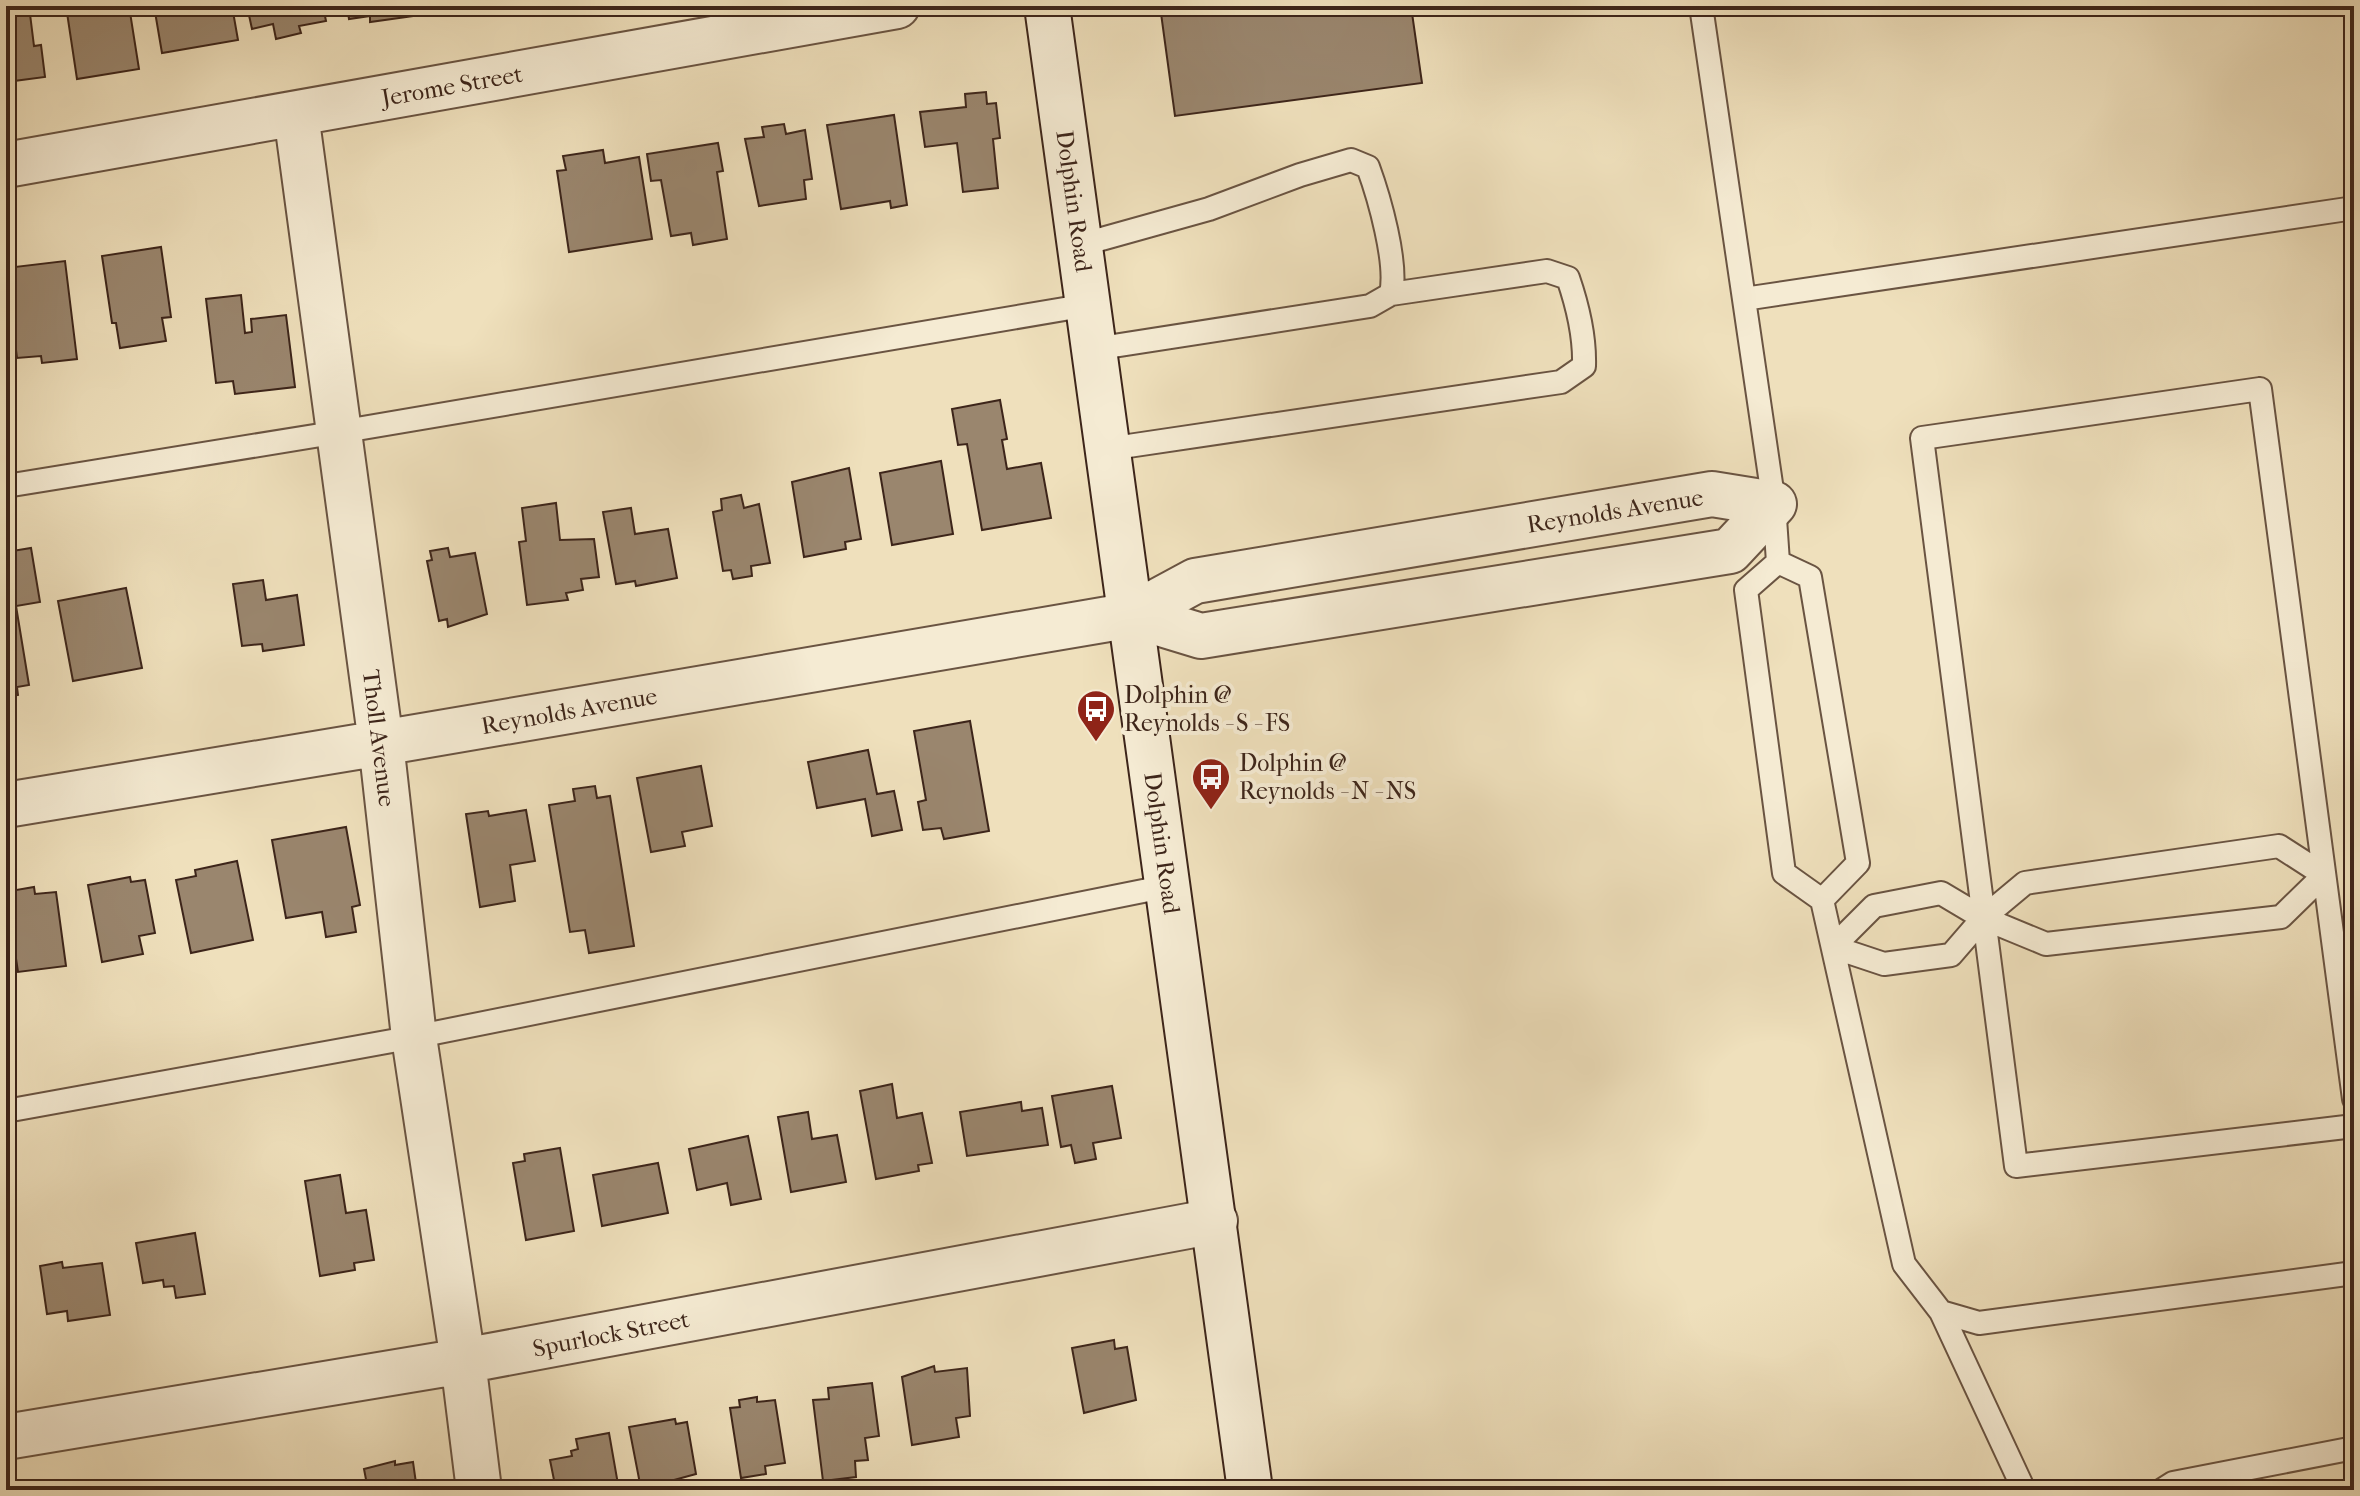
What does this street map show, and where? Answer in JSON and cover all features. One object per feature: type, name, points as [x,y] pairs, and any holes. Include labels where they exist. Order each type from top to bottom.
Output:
[{"type":"street","name":"Jerome Street","points":[[6,165],[897,6]]},
{"type":"street","name":"Dolphin Road","points":[[1047,6],[1250,1490]]},
{"type":"street","name":"Tholl Avenue","points":[[296,114],[381,743],[414,1037],[463,1361],[479,1490]]},
{"type":"street","name":"Reynolds Avenue","points":[[6,805],[1132,615],[1195,581],[1712,494],[1774,504]]},
{"type":"street","name":"Reynolds Avenue","points":[[1132,615],[1201,636],[1730,551],[1774,504]]},
{"type":"street","name":"Spurlock Street","points":[[6,1437],[463,1361],[1215,1221]]},
{"type":"lane","points":[[1701,6],[1774,504],[1778,562]]},
{"type":"lane","points":[[1080,245],[1209,209],[1300,175],[1351,160],[1368,167],[1379,197],[1394,279],[1391,294]]},
{"type":"lane","points":[[1744,299],[2354,208]]},
{"type":"lane","points":[[1094,349],[1370,306],[1391,294],[1547,271],[1568,278],[1585,345],[1584,366],[1561,382],[1108,449]]},
{"type":"lane","points":[[6,486],[1088,305]]},
{"type":"lane","points":[[2354,1099],[2260,389],[1922,438],[2016,1166],[2354,1126]]},
{"type":"lane","points":[[1778,562],[1810,577],[1858,863],[1822,900]]},
{"type":"lane","points":[[1778,562],[1746,590],[1784,873],[1822,900],[1904,1264],[1941,1312],[2024,1490]]},
{"type":"lane","points":[[1833,947],[1884,964],[1951,955],[1983,918],[2025,883],[2279,846],[2324,875]]},
{"type":"lane","points":[[1833,947],[1874,906],[1941,893],[1983,918],[2046,944],[2281,917],[2324,875]]},
{"type":"lane","points":[[6,1111],[414,1037],[1168,886]]},
{"type":"lane","points":[[1941,1312],[1979,1323],[2354,1273]]},
{"type":"lane","points":[[2162,1490],[2173,1483],[2354,1448]]},
{"type":"building","points":[[6,6],[29,6],[34,46],[41,45],[45,77],[6,82]]},
{"type":"building","points":[[66,6],[129,6],[139,69],[77,79]]},
{"type":"building","points":[[154,6],[232,6],[238,40],[162,53]]},
{"type":"building","points":[[247,6],[323,6],[326,21],[299,26],[301,33],[276,39],[273,24],[252,29]]},
{"type":"building","points":[[347,6],[412,6],[414,16],[370,22],[370,16],[349,19]]},
{"type":"building","points":[[455,6],[488,6],[488,9],[456,14]]},
{"type":"building","points":[[1160,6],[1411,6],[1422,83],[1175,116]]},
{"type":"building","points":[[986,92],[987,104],[996,103],[1000,138],[993,139],[998,188],[963,192],[957,143],[925,147],[920,112],[966,107],[965,94]]},
{"type":"building","points":[[894,115],[907,205],[891,208],[890,201],[841,209],[827,125]]},
{"type":"building","points":[[784,124],[786,134],[805,130],[812,179],[804,180],[806,199],[759,206],[745,139],[764,137],[762,127]]},
{"type":"building","points":[[718,143],[723,171],[717,172],[727,239],[693,245],[691,233],[671,236],[661,180],[651,181],[647,154]]},
{"type":"building","points":[[603,150],[605,163],[639,157],[652,239],[569,252],[557,171],[566,170],[563,156]]},
{"type":"building","points":[[161,247],[171,317],[162,318],[166,341],[120,348],[116,323],[112,323],[102,256]]},
{"type":"building","points":[[65,261],[77,359],[42,363],[41,356],[17,358],[6,268]]},
{"type":"building","points":[[241,295],[245,333],[252,332],[251,319],[286,315],[295,387],[235,394],[233,381],[216,383],[206,299]]},
{"type":"building","points":[[1000,400],[1007,439],[1002,440],[1007,469],[1041,463],[1051,518],[982,530],[967,444],[958,445],[952,409]]},
{"type":"building","points":[[941,461],[953,534],[892,545],[880,473]]},
{"type":"building","points":[[849,468],[861,539],[845,542],[846,549],[804,557],[792,482]]},
{"type":"building","points":[[741,495],[744,508],[759,504],[770,563],[751,566],[752,576],[733,579],[731,570],[723,571],[713,512],[722,510],[721,499]]},
{"type":"building","points":[[556,503],[560,540],[594,539],[599,577],[581,579],[583,590],[566,593],[568,600],[527,605],[519,542],[526,541],[522,508]]},
{"type":"building","points":[[631,508],[635,534],[668,529],[677,578],[636,586],[635,581],[616,584],[603,512]]},
{"type":"building","points":[[31,548],[40,602],[16,606],[29,685],[17,687],[18,695],[6,697],[6,606],[10,605],[6,552]]},
{"type":"building","points":[[448,548],[450,557],[475,553],[487,614],[448,627],[447,619],[439,621],[427,561],[432,560],[430,551]]},
{"type":"building","points":[[263,580],[266,600],[297,595],[304,645],[263,651],[262,644],[242,646],[233,584]]},
{"type":"building","points":[[126,588],[142,668],[73,681],[58,601]]},
{"type":"building","points":[[970,721],[989,831],[944,839],[941,828],[923,830],[918,802],[926,800],[914,731]]},
{"type":"building","points":[[868,750],[877,794],[894,791],[902,830],[872,836],[865,799],[817,808],[808,762]]},
{"type":"building","points":[[701,766],[712,826],[682,832],[685,846],[651,852],[637,778]]},
{"type":"building","points":[[595,786],[597,798],[610,796],[634,946],[589,953],[585,930],[570,932],[549,805],[575,801],[573,789]]},
{"type":"building","points":[[526,810],[535,861],[510,865],[515,901],[480,907],[466,814],[488,811],[489,816]]},
{"type":"building","points":[[346,827],[360,905],[352,907],[356,932],[326,937],[322,912],[286,918],[272,840]]},
{"type":"building","points":[[237,861],[253,940],[191,953],[176,880],[196,876],[195,870]]},
{"type":"building","points":[[130,877],[131,882],[145,880],[155,933],[139,936],[143,954],[102,962],[88,885]]},
{"type":"building","points":[[34,887],[35,894],[56,892],[66,966],[18,972],[7,899],[16,897],[16,890]]},
{"type":"building","points":[[892,1084],[897,1118],[922,1113],[932,1163],[918,1165],[919,1171],[876,1179],[860,1091]]},
{"type":"building","points":[[1112,1086],[1121,1138],[1093,1143],[1096,1159],[1075,1163],[1071,1145],[1061,1147],[1052,1096]]},
{"type":"building","points":[[1021,1102],[1022,1111],[1042,1108],[1048,1145],[967,1156],[960,1112]]},
{"type":"building","points":[[808,1112],[812,1139],[837,1135],[846,1182],[791,1192],[778,1117]]},
{"type":"building","points":[[748,1136],[761,1199],[731,1205],[727,1183],[697,1190],[689,1149]]},
{"type":"building","points":[[560,1148],[574,1231],[526,1240],[513,1163],[525,1161],[524,1154]]},
{"type":"building","points":[[658,1163],[668,1213],[602,1226],[593,1175]]},
{"type":"building","points":[[340,1175],[346,1213],[366,1210],[374,1260],[354,1263],[355,1270],[320,1276],[305,1181]]},
{"type":"building","points":[[195,1233],[205,1294],[176,1298],[174,1286],[164,1287],[163,1280],[143,1283],[136,1243]]},
{"type":"building","points":[[62,1262],[63,1268],[102,1263],[110,1315],[68,1321],[67,1311],[47,1314],[40,1266]]},
{"type":"building","points":[[6,1268],[9,1268],[14,1328],[6,1329]]},
{"type":"building","points":[[1114,1340],[1115,1349],[1127,1347],[1136,1400],[1084,1413],[1072,1348]]},
{"type":"building","points":[[934,1366],[935,1372],[967,1368],[970,1416],[956,1418],[959,1437],[912,1445],[902,1377]]},
{"type":"building","points":[[872,1383],[879,1436],[865,1438],[868,1460],[855,1461],[856,1477],[823,1481],[813,1400],[829,1399],[828,1388]]},
{"type":"building","points":[[757,1397],[757,1402],[775,1400],[785,1463],[765,1466],[766,1474],[741,1478],[730,1408],[740,1407],[739,1400]]},
{"type":"building","points":[[675,1419],[676,1424],[687,1422],[696,1474],[641,1489],[629,1427]]},
{"type":"building","points":[[609,1433],[619,1490],[556,1490],[550,1460],[572,1456],[571,1451],[578,1449],[576,1439]]},
{"type":"building","points":[[395,1461],[395,1465],[413,1462],[417,1490],[368,1490],[364,1469]]},
{"type":"building","points":[[221,1481],[222,1490],[161,1489]]},
{"type":"building","points":[[315,1481],[316,1490],[272,1490],[272,1487]]},
{"type":"place","name":"Dolphin @ Reynolds - S - FS","points":[[1096,743]]},
{"type":"place","name":"Dolphin @ Reynolds - N - NS","points":[[1211,811]]}]
